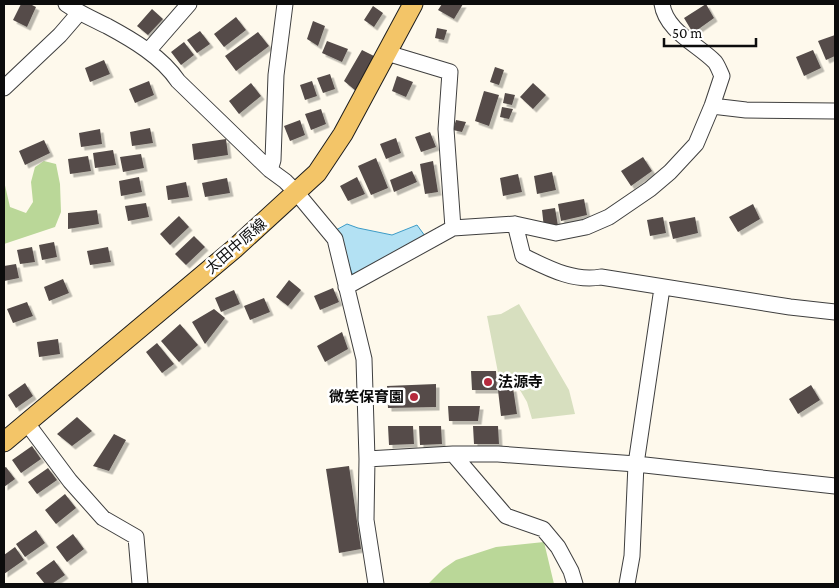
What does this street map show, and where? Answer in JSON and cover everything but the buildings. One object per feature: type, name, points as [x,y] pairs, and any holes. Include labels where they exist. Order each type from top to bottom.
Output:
[{"type":"main road","name":"太田中原線","points":[[4,442],[234,249],[317,174],[343,134],[413,4]]},
{"type":"street","points":[[66,4],[78,13],[108,26],[160,60],[178,82],[270,170],[296,192],[335,239],[364,360],[367,459],[366,520],[376,584]]},
{"type":"street","points":[[148,51],[188,4]]},
{"type":"street","points":[[270,170],[273,160],[276,75],[285,4]]},
{"type":"street","points":[[346,287],[453,228],[515,224],[556,233],[586,227],[609,217],[650,189],[670,172],[696,144],[722,76],[716,64],[672,26],[663,14],[662,4]]},
{"type":"street","points":[[4,88],[60,35],[78,13]]},
{"type":"street","points":[[387,53],[450,72],[446,129],[453,228]]},
{"type":"street","points":[[712,106],[746,110],[835,111]]},
{"type":"street","points":[[515,224],[523,256],[554,271],[587,279],[602,277],[662,288],[835,312]]},
{"type":"street","points":[[627,584],[632,556],[636,464],[662,288]]},
{"type":"street","points":[[26,422],[70,481],[103,518],[136,537],[140,584]]},
{"type":"street","points":[[367,459],[453,454],[498,454],[636,464],[835,486]]},
{"type":"street","points":[[453,454],[506,516],[543,529],[558,547],[571,571],[575,584]]},
{"type":"green space","points":[[44,161],[56,164],[60,184],[61,212],[55,227],[4,244],[4,181],[10,207],[26,213],[33,202],[31,182],[35,167]]},
{"type":"green space","points":[[519,304],[569,390],[575,414],[532,419],[527,402],[517,385],[501,388],[487,316],[501,314]]},
{"type":"green space","points":[[544,542],[554,584],[428,584],[443,569],[456,560],[496,547]]},
{"type":"water","points":[[347,224],[392,235],[417,225],[425,236],[353,276],[336,230]]},
{"type":"place","name":"法源寺","points":[[488,382]]},
{"type":"place","name":"微笑保育園","points":[[414,397]]}]
